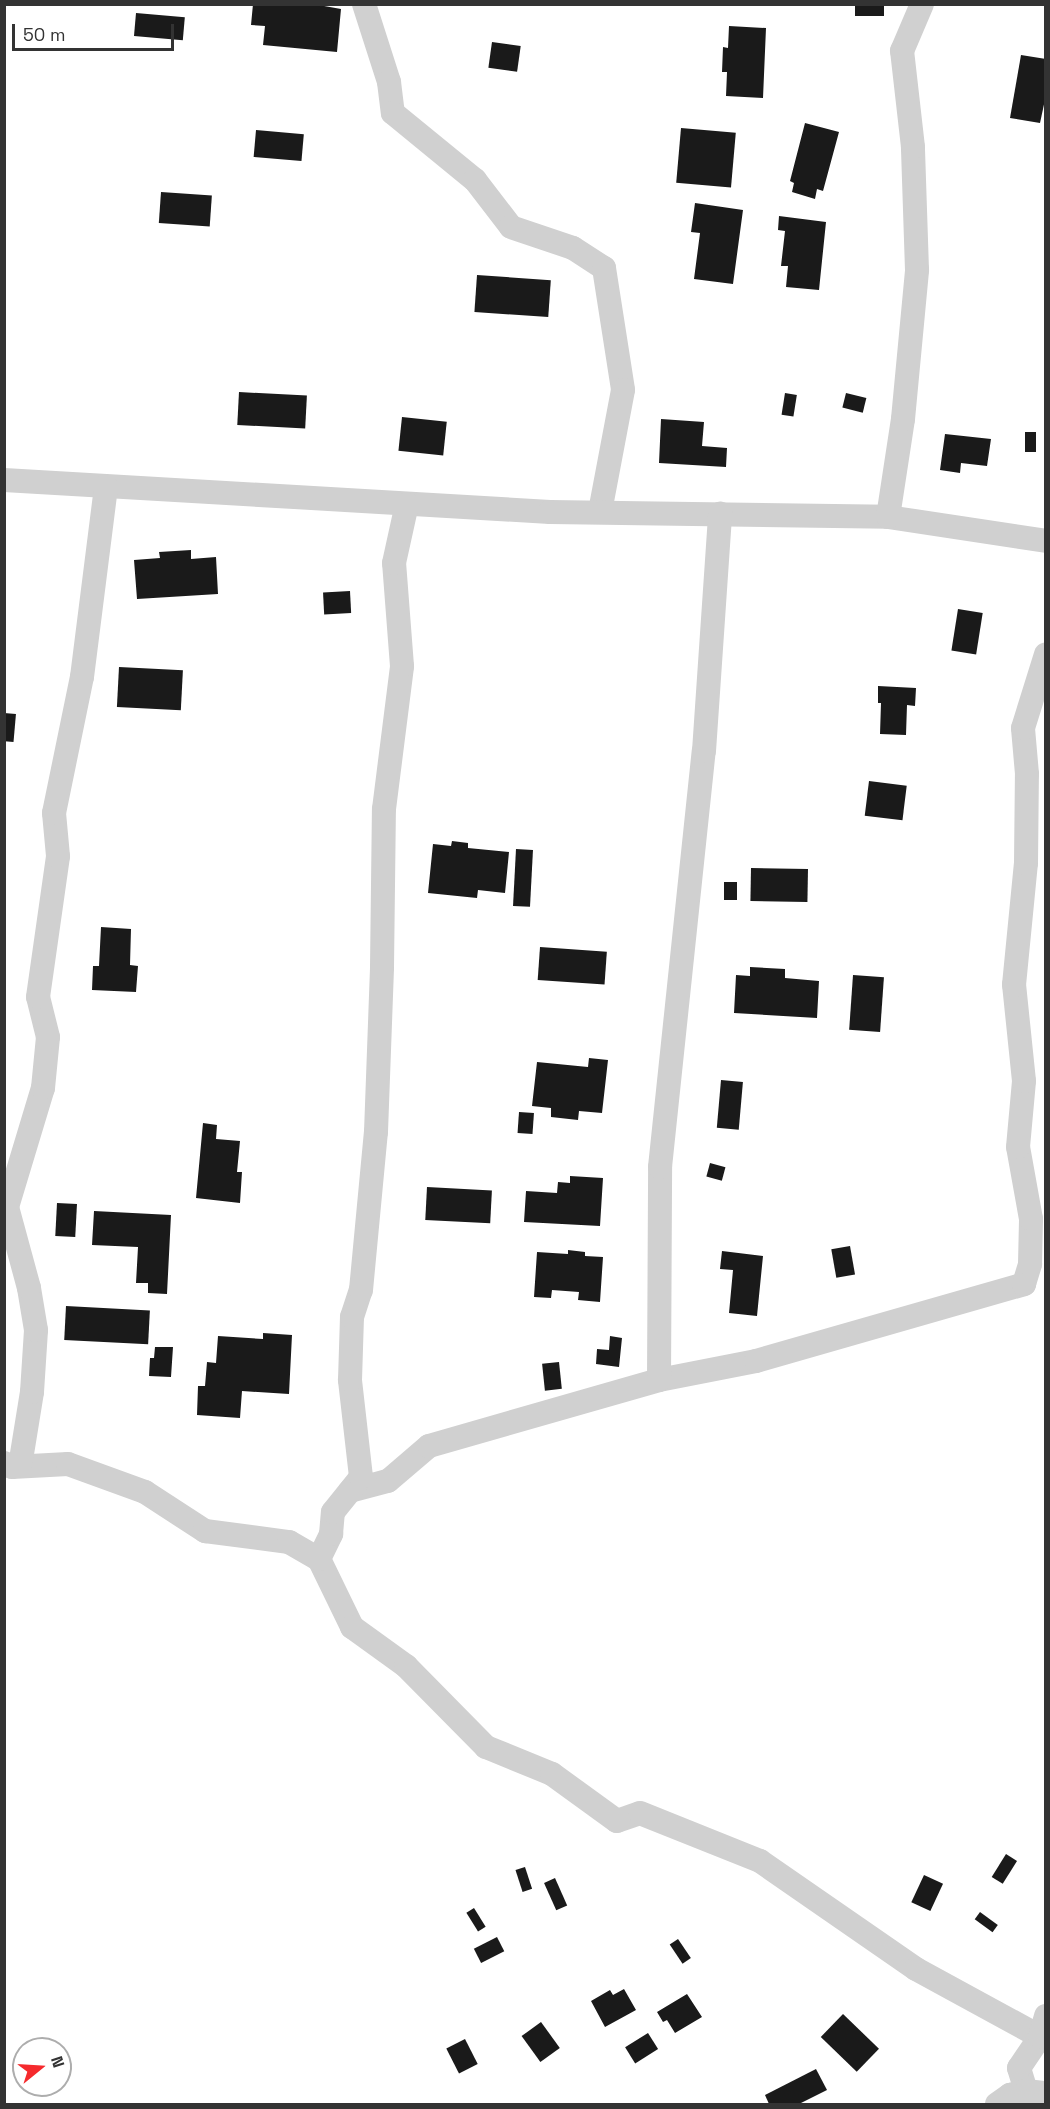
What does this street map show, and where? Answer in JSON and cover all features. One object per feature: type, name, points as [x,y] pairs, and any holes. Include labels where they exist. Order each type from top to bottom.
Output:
[{"type":"street","points":[[364,4],[389,82],[393,113],[475,180],[511,227],[573,248],[604,268],[623,390],[600,512]]},
{"type":"street","points":[[888,517],[903,419],[917,270],[913,147],[902,51],[922,4]]},
{"type":"street","points":[[4,480],[106,488],[407,504],[600,512],[888,517],[1046,541]]},
{"type":"street","points":[[106,488],[82,677],[54,813],[58,856],[38,997],[48,1037],[43,1088],[7,1207],[29,1288],[36,1330],[32,1392],[12,1465],[68,1464],[145,1492],[205,1532],[289,1542],[319,1559],[352,1627],[406,1666],[486,1747],[552,1774],[617,1821],[640,1812],[760,1861],[916,1969],[1044,2031],[1018,2068],[1036,2092]]},
{"type":"street","points":[[319,1559],[331,1534],[333,1512],[361,1477],[350,1380],[352,1317],[361,1290],[375,1132],[382,967],[384,808],[402,666],[394,563],[407,504]]},
{"type":"street","points":[[659,1380],[660,1167],[704,751],[720,514]]},
{"type":"street","points":[[350,1491],[388,1481],[429,1446],[659,1380],[756,1361],[1024,1284],[1030,1264],[1031,1219],[1018,1147],[1024,1081],[1014,985],[1026,863],[1027,774],[1023,728],[1046,654]]},
{"type":"street","points":[[997,2104],[1011,2095],[1036,2092]]},
{"type":"building","points":[[253,4],[313,4],[341,9],[337,52],[263,45],[265,26],[251,25]]},
{"type":"building","points":[[855,4],[884,4],[884,16],[855,16]]},
{"type":"building","points":[[136,13],[185,17],[183,40],[134,36]]},
{"type":"building","points":[[729,26],[766,28],[763,98],[726,96],[727,72],[722,72],[723,47],[728,48]]},
{"type":"building","points":[[492,42],[521,46],[517,72],[488,68]]},
{"type":"building","points":[[1021,55],[1046,59],[1046,95],[1040,123],[1010,118]]},
{"type":"building","points":[[805,123],[839,132],[823,191],[817,189],[815,199],[792,192],[794,183],[790,181]]},
{"type":"building","points":[[681,128],[736,133],[731,188],[676,183]]},
{"type":"building","points":[[256,130],[304,134],[301,161],[254,157]]},
{"type":"building","points":[[161,192],[212,196],[210,226],[159,223]]},
{"type":"building","points":[[695,203],[743,210],[733,284],[694,279],[700,233],[691,232]]},
{"type":"building","points":[[779,216],[826,222],[819,290],[786,287],[788,266],[781,266],[785,231],[778,230]]},
{"type":"building","points":[[477,275],[551,280],[548,317],[474,312]]},
{"type":"building","points":[[239,392],[307,396],[305,429],[237,425]]},
{"type":"building","points":[[785,393],[797,395],[793,417],[782,415]]},
{"type":"building","points":[[846,393],[866,398],[863,413],[842,408]]},
{"type":"building","points":[[402,417],[447,422],[443,456],[398,451]]},
{"type":"building","points":[[661,419],[704,422],[702,446],[727,448],[726,467],[659,463]]},
{"type":"building","points":[[1025,432],[1036,432],[1036,452],[1025,452]]},
{"type":"building","points":[[945,434],[991,439],[987,466],[961,463],[960,473],[940,470]]},
{"type":"building","points":[[191,550],[191,559],[216,557],[218,594],[137,599],[134,560],[160,558],[159,552]]},
{"type":"building","points":[[350,591],[351,613],[324,614],[323,592]]},
{"type":"building","points":[[958,609],[983,613],[976,654],[951,650]]},
{"type":"building","points":[[119,667],[183,670],[181,710],[117,707]]},
{"type":"building","points":[[878,686],[916,688],[915,706],[907,705],[906,735],[880,734],[881,703],[878,703]]},
{"type":"building","points":[[4,713],[16,714],[14,742],[4,741]]},
{"type":"building","points":[[869,781],[907,786],[902,820],[865,816]]},
{"type":"building","points":[[452,841],[468,843],[468,848],[509,852],[505,893],[478,890],[477,898],[428,893],[433,844],[451,846]]},
{"type":"building","points":[[516,849],[533,850],[530,907],[513,906]]},
{"type":"building","points":[[751,868],[808,869],[807,902],[750,901]]},
{"type":"building","points":[[724,882],[737,882],[737,900],[724,900]]},
{"type":"building","points":[[101,927],[131,929],[130,965],[138,966],[136,992],[92,990],[93,966],[99,966]]},
{"type":"building","points":[[540,947],[607,952],[605,985],[538,980]]},
{"type":"building","points":[[750,967],[785,969],[785,978],[819,981],[817,1018],[734,1013],[736,975],[750,976]]},
{"type":"building","points":[[853,975],[884,977],[880,1032],[849,1030]]},
{"type":"building","points":[[589,1058],[608,1060],[602,1113],[579,1111],[578,1120],[551,1117],[551,1108],[532,1106],[537,1062],[588,1067]]},
{"type":"building","points":[[721,1080],[743,1082],[739,1130],[717,1128]]},
{"type":"building","points":[[519,1112],[534,1113],[532,1134],[518,1133]]},
{"type":"building","points":[[203,1123],[217,1125],[216,1139],[240,1141],[237,1172],[242,1172],[240,1203],[196,1198]]},
{"type":"building","points":[[710,1163],[725,1167],[722,1181],[706,1177]]},
{"type":"building","points":[[570,1176],[603,1178],[600,1226],[524,1222],[526,1191],[557,1193],[558,1182],[570,1183]]},
{"type":"building","points":[[427,1187],[492,1190],[490,1223],[425,1220]]},
{"type":"building","points":[[57,1203],[77,1204],[75,1237],[55,1236]]},
{"type":"building","points":[[94,1211],[171,1215],[167,1294],[148,1293],[148,1283],[136,1283],[138,1247],[92,1245]]},
{"type":"building","points":[[850,1246],[855,1275],[836,1278],[831,1249]]},
{"type":"building","points":[[568,1250],[585,1252],[585,1256],[603,1257],[600,1302],[578,1300],[579,1292],[552,1290],[551,1298],[534,1297],[537,1252],[568,1254]]},
{"type":"building","points":[[722,1251],[763,1256],[757,1316],[729,1313],[733,1270],[720,1269]]},
{"type":"building","points":[[66,1306],[150,1310],[148,1344],[64,1340]]},
{"type":"building","points":[[263,1333],[292,1335],[289,1394],[242,1391],[240,1418],[197,1415],[198,1386],[205,1386],[207,1362],[216,1363],[218,1336],[263,1339]]},
{"type":"building","points":[[610,1336],[622,1338],[619,1367],[596,1364],[597,1349],[609,1350]]},
{"type":"building","points":[[155,1347],[173,1347],[171,1377],[149,1376],[150,1358],[154,1358]]},
{"type":"building","points":[[559,1362],[562,1389],[545,1391],[542,1364]]},
{"type":"building","points":[[1006,1854],[1017,1861],[1003,1884],[992,1877]]},
{"type":"building","points":[[525,1867],[532,1889],[523,1892],[515,1870]]},
{"type":"building","points":[[924,1875],[943,1884],[930,1911],[911,1902]]},
{"type":"building","points":[[555,1878],[567,1905],[556,1910],[544,1883]]},
{"type":"building","points":[[474,1908],[486,1927],[478,1931],[466,1913]]},
{"type":"building","points":[[980,1912],[998,1925],[993,1932],[975,1919]]},
{"type":"building","points":[[497,1937],[504,1951],[481,1963],[474,1949]]},
{"type":"building","points":[[678,1939],[691,1958],[683,1964],[670,1945]]},
{"type":"building","points":[[624,1989],[636,2010],[605,2027],[591,2001],[610,1990],[613,1995]]},
{"type":"building","points":[[687,1994],[702,2017],[675,2033],[667,2020],[663,2022],[657,2012]]},
{"type":"building","points":[[843,2014],[879,2049],[857,2072],[821,2037]]},
{"type":"building","points":[[541,2022],[560,2048],[540,2062],[522,2036]]},
{"type":"building","points":[[648,2033],[658,2049],[635,2063],[625,2047]]},
{"type":"building","points":[[465,2039],[478,2064],[459,2073],[446,2049]]},
{"type":"building","points":[[816,2069],[827,2090],[799,2104],[769,2104],[765,2095]]}]
